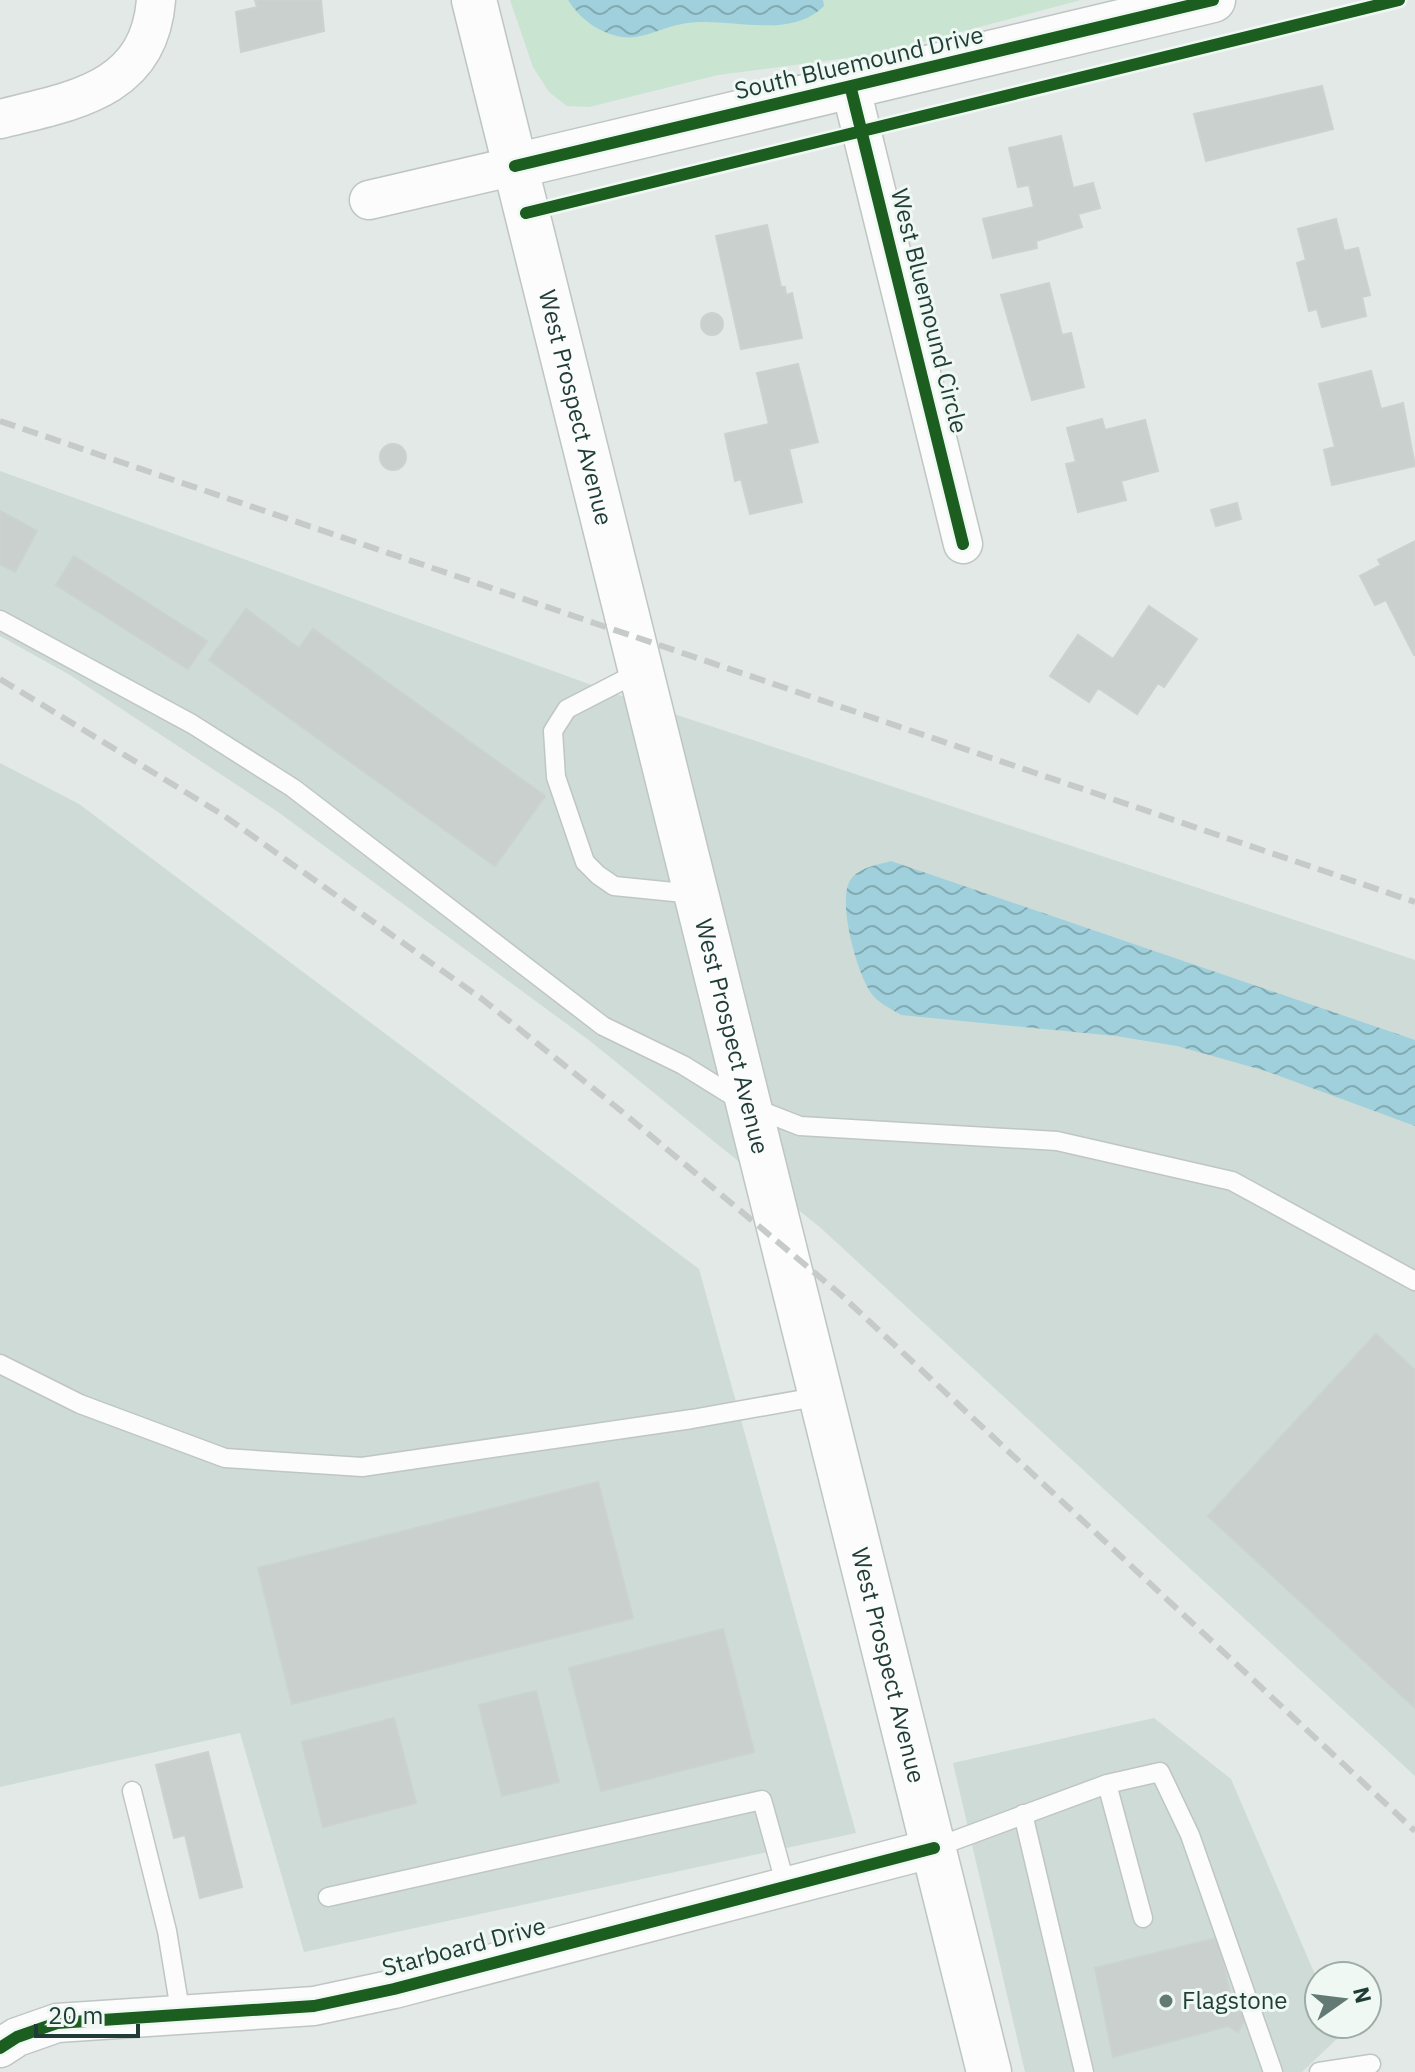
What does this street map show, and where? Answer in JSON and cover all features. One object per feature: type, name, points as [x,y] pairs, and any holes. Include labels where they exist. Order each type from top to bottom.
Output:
[{"type":"main road","name":"West Prospect Avenue","points":[[474,0],[989,2072]]},
{"type":"main road","name":"South Bluemound Drive","points":[[515,166],[851,89],[1213,0]]},
{"type":"street","points":[[0,119],[99,91],[126,71],[143,48],[155,18],[156,0]]},
{"type":"street","name":"West Bluemound Circle","points":[[851,89],[963,544]]},
{"type":"street","points":[[369,200],[515,166]]},
{"type":"street","name":"Starboard Drive","points":[[0,2048],[17,2037],[57,2023],[314,2006],[394,1989],[934,1848]]},
{"type":"lane","points":[[0,620],[192,724],[293,788],[603,1026],[683,1065],[749,1106],[800,1126],[1057,1141],[1232,1181],[1415,1281]]},
{"type":"lane","points":[[639,672],[567,709],[553,731],[556,777],[585,862],[598,875],[614,886],[695,894]]},
{"type":"lane","points":[[0,1364],[80,1404],[225,1458],[362,1467],[692,1419],[821,1396]]},
{"type":"lane","points":[[934,1848],[1107,1784],[1160,1772],[1190,1835],[1273,2072]]},
{"type":"lane","points":[[1107,1784],[1143,1918]]},
{"type":"lane","points":[[132,1791],[167,1931],[181,2016]]},
{"type":"lane","points":[[328,1897],[762,1800],[786,1886]]},
{"type":"lane","points":[[1023,1814],[1084,2072]]},
{"type":"lane","points":[[1319,2072],[1371,2064]]},
{"type":"shaded area","points":[[0,471],[647,705],[1415,960],[1415,1776],[822,1229],[590,1041],[278,812],[70,675],[0,636]]},
{"type":"shaded area","points":[[0,763],[79,804],[699,1269],[856,1833],[304,1952],[240,1733],[0,1787]]},
{"type":"shaded area","points":[[1154,1718],[1231,1779],[1309,1960],[1303,1960],[1303,2040],[1336,2040],[1302,2072],[1025,2072],[953,1763]]},
{"type":"green space","points":[[510,0],[1081,0],[877,54],[718,75],[589,107],[567,106],[549,92],[533,67]]},
{"type":"water","points":[[568,0],[823,0],[824,6],[809,17],[793,23],[700,22],[622,37],[598,29],[584,19]]},
{"type":"water","points":[[891,861],[1415,1040],[1415,1126],[1266,1071],[1177,1046],[1116,1036],[901,1015],[871,993],[860,970],[847,919],[847,889],[851,879],[870,867]]},
{"type":"building","points":[[255,0],[321,0],[324,31],[241,52],[236,12],[257,7]]},
{"type":"building","points":[[1322,86],[1333,129],[1206,161],[1194,114]]},
{"type":"building","points":[[1061,136],[1073,188],[1093,183],[1100,208],[1078,214],[1082,227],[1036,241],[1037,248],[993,258],[983,219],[1034,207],[1029,185],[1018,187],[1009,148]]},
{"type":"building","points":[[1336,219],[1344,251],[1358,248],[1370,295],[1362,297],[1366,316],[1322,327],[1317,309],[1309,311],[1297,263],[1306,260],[1298,229]]},
{"type":"building","points":[[767,225],[781,287],[785,287],[786,295],[792,293],[802,338],[741,349],[716,236]]},
{"type":"building","points":[[1049,283],[1062,335],[1071,333],[1084,387],[1032,400],[1001,295]]},
{"type":"building","points":[[712,313],[720,316],[723,324],[720,332],[712,335],[704,332],[701,324],[704,316]]},
{"type":"building","points":[[798,364],[818,442],[789,449],[802,502],[750,514],[741,479],[735,481],[725,434],[769,424],[757,373]]},
{"type":"building","points":[[1371,371],[1381,409],[1403,403],[1415,466],[1332,485],[1324,450],[1335,447],[1319,384]]},
{"type":"building","points":[[1102,419],[1105,430],[1145,420],[1158,471],[1121,481],[1126,500],[1078,512],[1066,464],[1076,462],[1067,428]]},
{"type":"building","points":[[393,444],[402,448],[406,457],[402,466],[393,470],[384,466],[380,457],[384,448]]},
{"type":"building","points":[[1237,503],[1241,519],[1216,526],[1211,510]]},
{"type":"building","points":[[0,511],[37,531],[15,572],[0,564]]},
{"type":"building","points":[[1415,541],[1414,655],[1386,600],[1375,605],[1360,576],[1381,565],[1378,560]]},
{"type":"building","points":[[74,556],[207,641],[188,669],[56,585]]},
{"type":"building","points":[[1149,606],[1197,639],[1164,687],[1158,683],[1137,714],[1098,688],[1089,702],[1050,676],[1078,635],[1113,659]]},
{"type":"building","points":[[246,609],[299,648],[313,629],[545,796],[495,866],[209,660]]},
{"type":"building","points":[[1376,1334],[1415,1370],[1415,1708],[1208,1516]]},
{"type":"building","points":[[598,1482],[633,1618],[292,1704],[258,1568]]},
{"type":"building","points":[[723,1629],[754,1752],[601,1791],[569,1668]]},
{"type":"building","points":[[536,1691],[559,1782],[502,1796],[479,1705]]},
{"type":"building","points":[[394,1718],[416,1803],[323,1827],[302,1742]]},
{"type":"building","points":[[208,1752],[242,1887],[200,1898],[185,1835],[174,1838],[156,1765]]},
{"type":"building","name":"Flagstone","points":[[1217,1938],[1233,2005],[1248,2014],[1238,2032],[1228,2026],[1113,2057],[1095,1968]]},
{"type":"railway","points":[[0,421],[1415,902]]},
{"type":"railway","points":[[0,679],[223,815],[482,999],[620,1110],[840,1294],[1415,1831]]},
{"type":"cycle path","points":[[515,166],[1213,0]]},
{"type":"cycle path","points":[[526,213],[1399,0]]},
{"type":"cycle path","points":[[851,89],[963,544]]},
{"type":"cycle path","points":[[0,2048],[17,2037],[57,2023],[314,2006],[394,1989],[934,1848]]},
{"type":"place","name":"Flagstone","points":[[1166,2001]]}]
